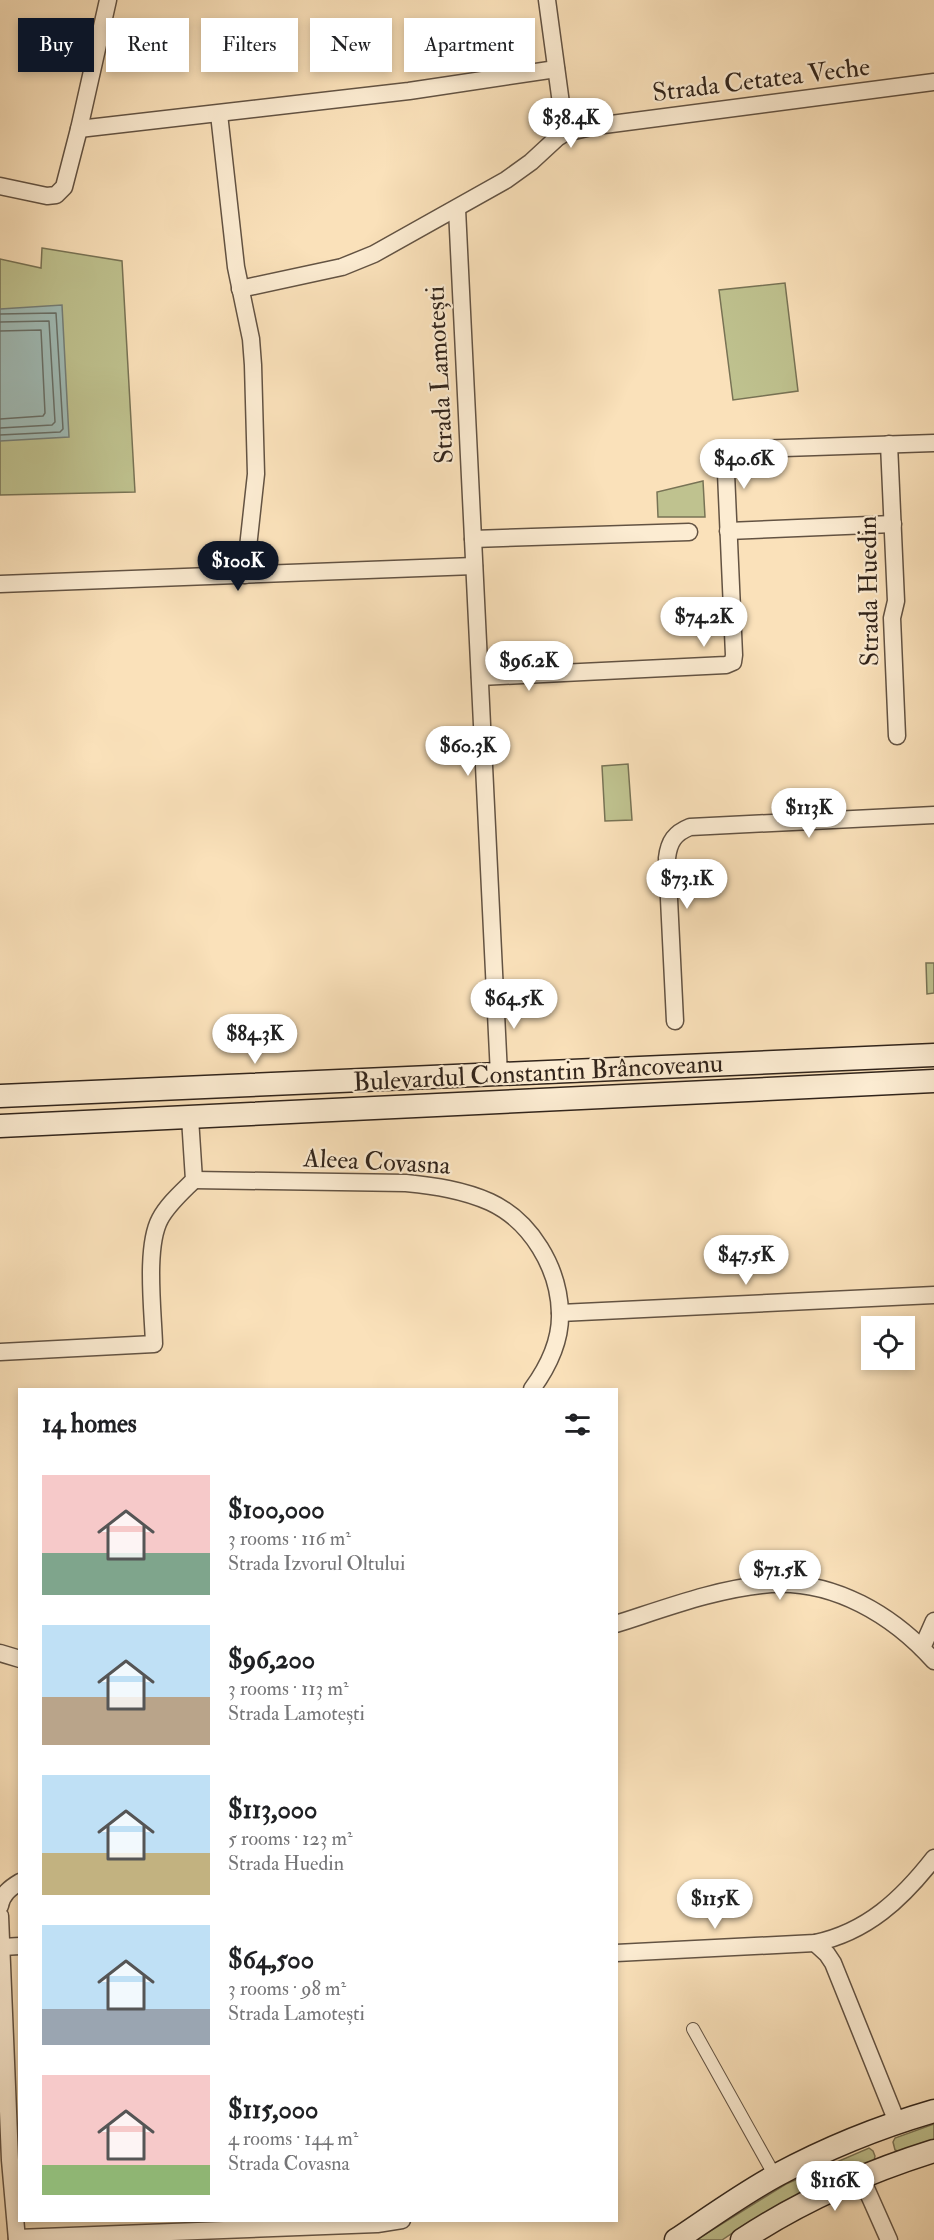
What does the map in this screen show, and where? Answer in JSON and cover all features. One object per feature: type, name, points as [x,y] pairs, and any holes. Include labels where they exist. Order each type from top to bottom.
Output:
[{"type":"main road","name":"Bulevardul Constantin Brâncoveanu","points":[[0,1096],[934,1055]]},
{"type":"main road","name":"Bulevardul Constantin Brâncoveanu","points":[[0,1126],[934,1081]]},
{"type":"main road","points":[[676,2240],[774,2176],[847,2141],[934,2111]]},
{"type":"main road","points":[[742,2240],[793,2210],[861,2177],[934,2151]]},
{"type":"street","points":[[0,186],[47,196],[56,195],[64,187],[108,0]]},
{"type":"street","points":[[547,0],[565,133]]},
{"type":"street","points":[[79,129],[409,91],[556,69]]},
{"type":"street","name":"Strada Cetatea Veche","points":[[240,289],[324,272],[358,261],[457,209],[519,171],[565,133],[596,126],[934,82]]},
{"type":"street","points":[[219,114],[240,289],[251,339],[256,457],[245,574]]},
{"type":"street","name":"Strada Lamotești","points":[[457,209],[499,1075]]},
{"type":"street","points":[[480,677],[726,665],[733,662],[725,450],[934,443]]},
{"type":"street","name":"Strada Huedin","points":[[889,444],[896,601],[892,618],[897,736]]},
{"type":"street","points":[[728,531],[892,524]]},
{"type":"street","points":[[473,539],[689,532]]},
{"type":"street","points":[[0,584],[474,566]]},
{"type":"street","points":[[675,1021],[667,858],[668,846],[674,836],[690,827],[934,815]]},
{"type":"street","points":[[0,1352],[154,1344],[152,1264],[155,1230],[169,1206],[194,1180],[190,1118]]},
{"type":"street","name":"Aleea Covasna","points":[[194,1180],[406,1183],[440,1186],[492,1203],[530,1231],[554,1280],[560,1313],[556,1340],[551,1358],[533,1388]]},
{"type":"street","points":[[560,1313],[934,1295]]},
{"type":"street","points":[[618,1623],[682,1603],[734,1590],[786,1584],[832,1592],[856,1601],[886,1619],[922,1648],[934,1661]]},
{"type":"street","points":[[922,1648],[934,1621]]},
{"type":"street","points":[[0,1653],[18,1658]]},
{"type":"street","points":[[618,1953],[815,1943],[844,1935],[873,1919],[890,1906],[916,1882],[934,1858]]},
{"type":"street","points":[[2,1901],[11,1887],[18,1883]]},
{"type":"street","points":[[0,1916],[5,2160],[17,2239],[147,2236],[384,2222]]},
{"type":"street","points":[[815,1943],[833,1963],[897,2122]]},
{"type":"street","points":[[2,1947],[18,1946]]},
{"type":"street","points":[[693,2028],[774,2176]]},
{"type":"street","points":[[861,2177],[889,2240]]},
{"type":"green space","points":[[42,248],[122,261],[135,492],[0,495],[0,259],[41,268]]},
{"type":"green space","points":[[785,283],[798,391],[733,400],[719,290]]},
{"type":"green space","points":[[703,481],[705,517],[658,517],[657,492]]},
{"type":"green space","points":[[628,764],[632,820],[605,821],[602,766]]},
{"type":"green space","points":[[926,963],[934,963],[934,993],[927,994]]},
{"type":"green space","points":[[934,2124],[934,2140],[900,2152],[895,2150],[893,2142],[895,2138]]},
{"type":"green space","points":[[869,2148],[875,2156],[874,2161],[746,2224],[722,2240],[696,2240],[786,2184]]},
{"type":"water","points":[[62,305],[69,437],[0,441],[0,309]]}]
